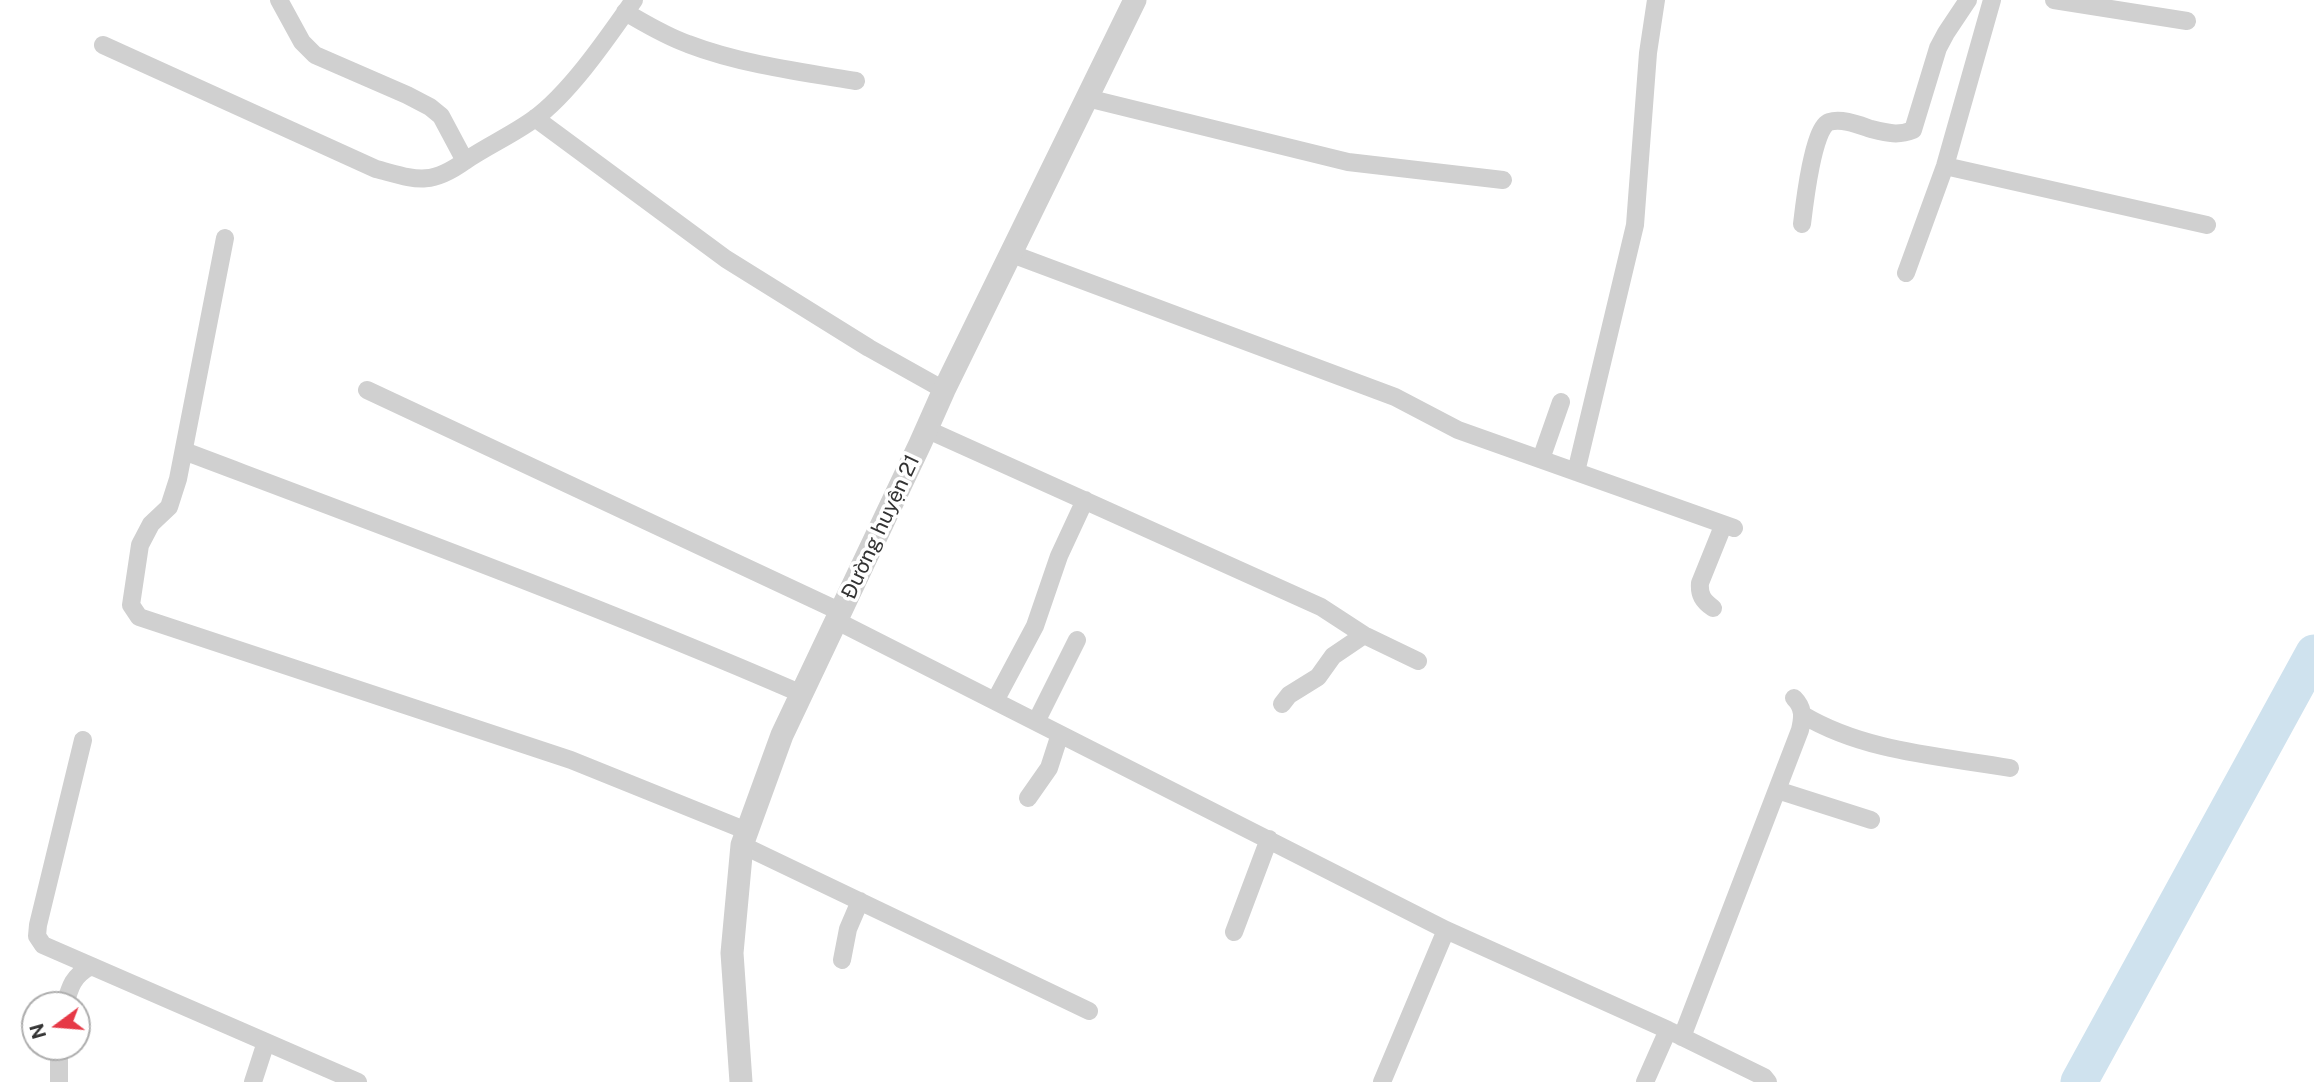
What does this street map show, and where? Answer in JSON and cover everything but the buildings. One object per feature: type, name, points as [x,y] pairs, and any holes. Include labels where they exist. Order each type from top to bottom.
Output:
[{"type":"street","points":[[279,0],[302,42],[315,55],[407,95],[441,116],[465,161]]},
{"type":"street","name":"Đường huyện 21","points":[[741,1082],[732,953],[744,838],[782,735],[944,390],[1135,0]]},
{"type":"street","points":[[1576,472],[1635,225],[1648,53],[1656,0]]},
{"type":"street","points":[[1802,224],[1818,135],[1823,126],[1828,122],[1842,121],[1890,133],[1902,134],[1913,130],[1938,48],[1968,0]]},
{"type":"street","points":[[1906,273],[1945,166],[1992,0]]},
{"type":"street","points":[[2054,0],[2187,21]]},
{"type":"street","points":[[103,45],[376,169],[419,180],[440,177],[535,118],[551,104],[592,57],[630,6],[656,31],[689,45],[772,66],[856,81]]},
{"type":"street","points":[[1087,98],[1348,162],[1503,180]]},
{"type":"street","points":[[535,118],[726,259],[869,348],[944,390]]},
{"type":"street","points":[[1945,166],[2207,225]]},
{"type":"street","points":[[225,238],[178,479],[169,507],[151,524],[139,545],[131,605],[139,617],[571,760],[744,838],[860,901],[1089,1010]]},
{"type":"street","points":[[1012,254],[1395,397],[1458,430],[1728,527],[1700,583],[1699,592],[1704,601],[1713,608]]},
{"type":"street","points":[[367,390],[839,616],[995,701],[1446,930],[1675,1033],[1764,1077],[1768,1082]]},
{"type":"street","points":[[1541,459],[1561,402]]},
{"type":"street","points":[[926,429],[1321,607],[1364,635],[1418,661]]},
{"type":"street","points":[[184,451],[469,558],[715,656],[802,694]]},
{"type":"street","points":[[995,701],[1035,626],[1059,556],[1085,500]]},
{"type":"street","points":[[1282,704],[1289,695],[1318,677],[1333,656],[1364,635]]},
{"type":"street","points":[[1036,722],[1077,640]]},
{"type":"street","points":[[1645,1082],[1675,1033],[1777,790],[1803,715],[1794,698]]},
{"type":"street","points":[[1803,715],[1846,735],[1886,748],[2010,768]]},
{"type":"street","points":[[1028,798],[1049,768],[1060,734]]},
{"type":"street","points":[[83,740],[37,936],[43,945],[358,1082]]},
{"type":"street","points":[[1777,790],[1871,820]]},
{"type":"street","points":[[1234,932],[1269,839]]},
{"type":"street","points":[[842,960],[848,929],[860,901]]},
{"type":"street","points":[[1382,1082],[1446,930]]},
{"type":"street","points":[[69,991],[77,974],[91,966]]},
{"type":"street","points":[[253,1082],[266,1042]]},
{"type":"street","points":[[59,1061],[60,1082]]},
{"type":"waterway","points":[[2079,1082],[2314,653]]}]
